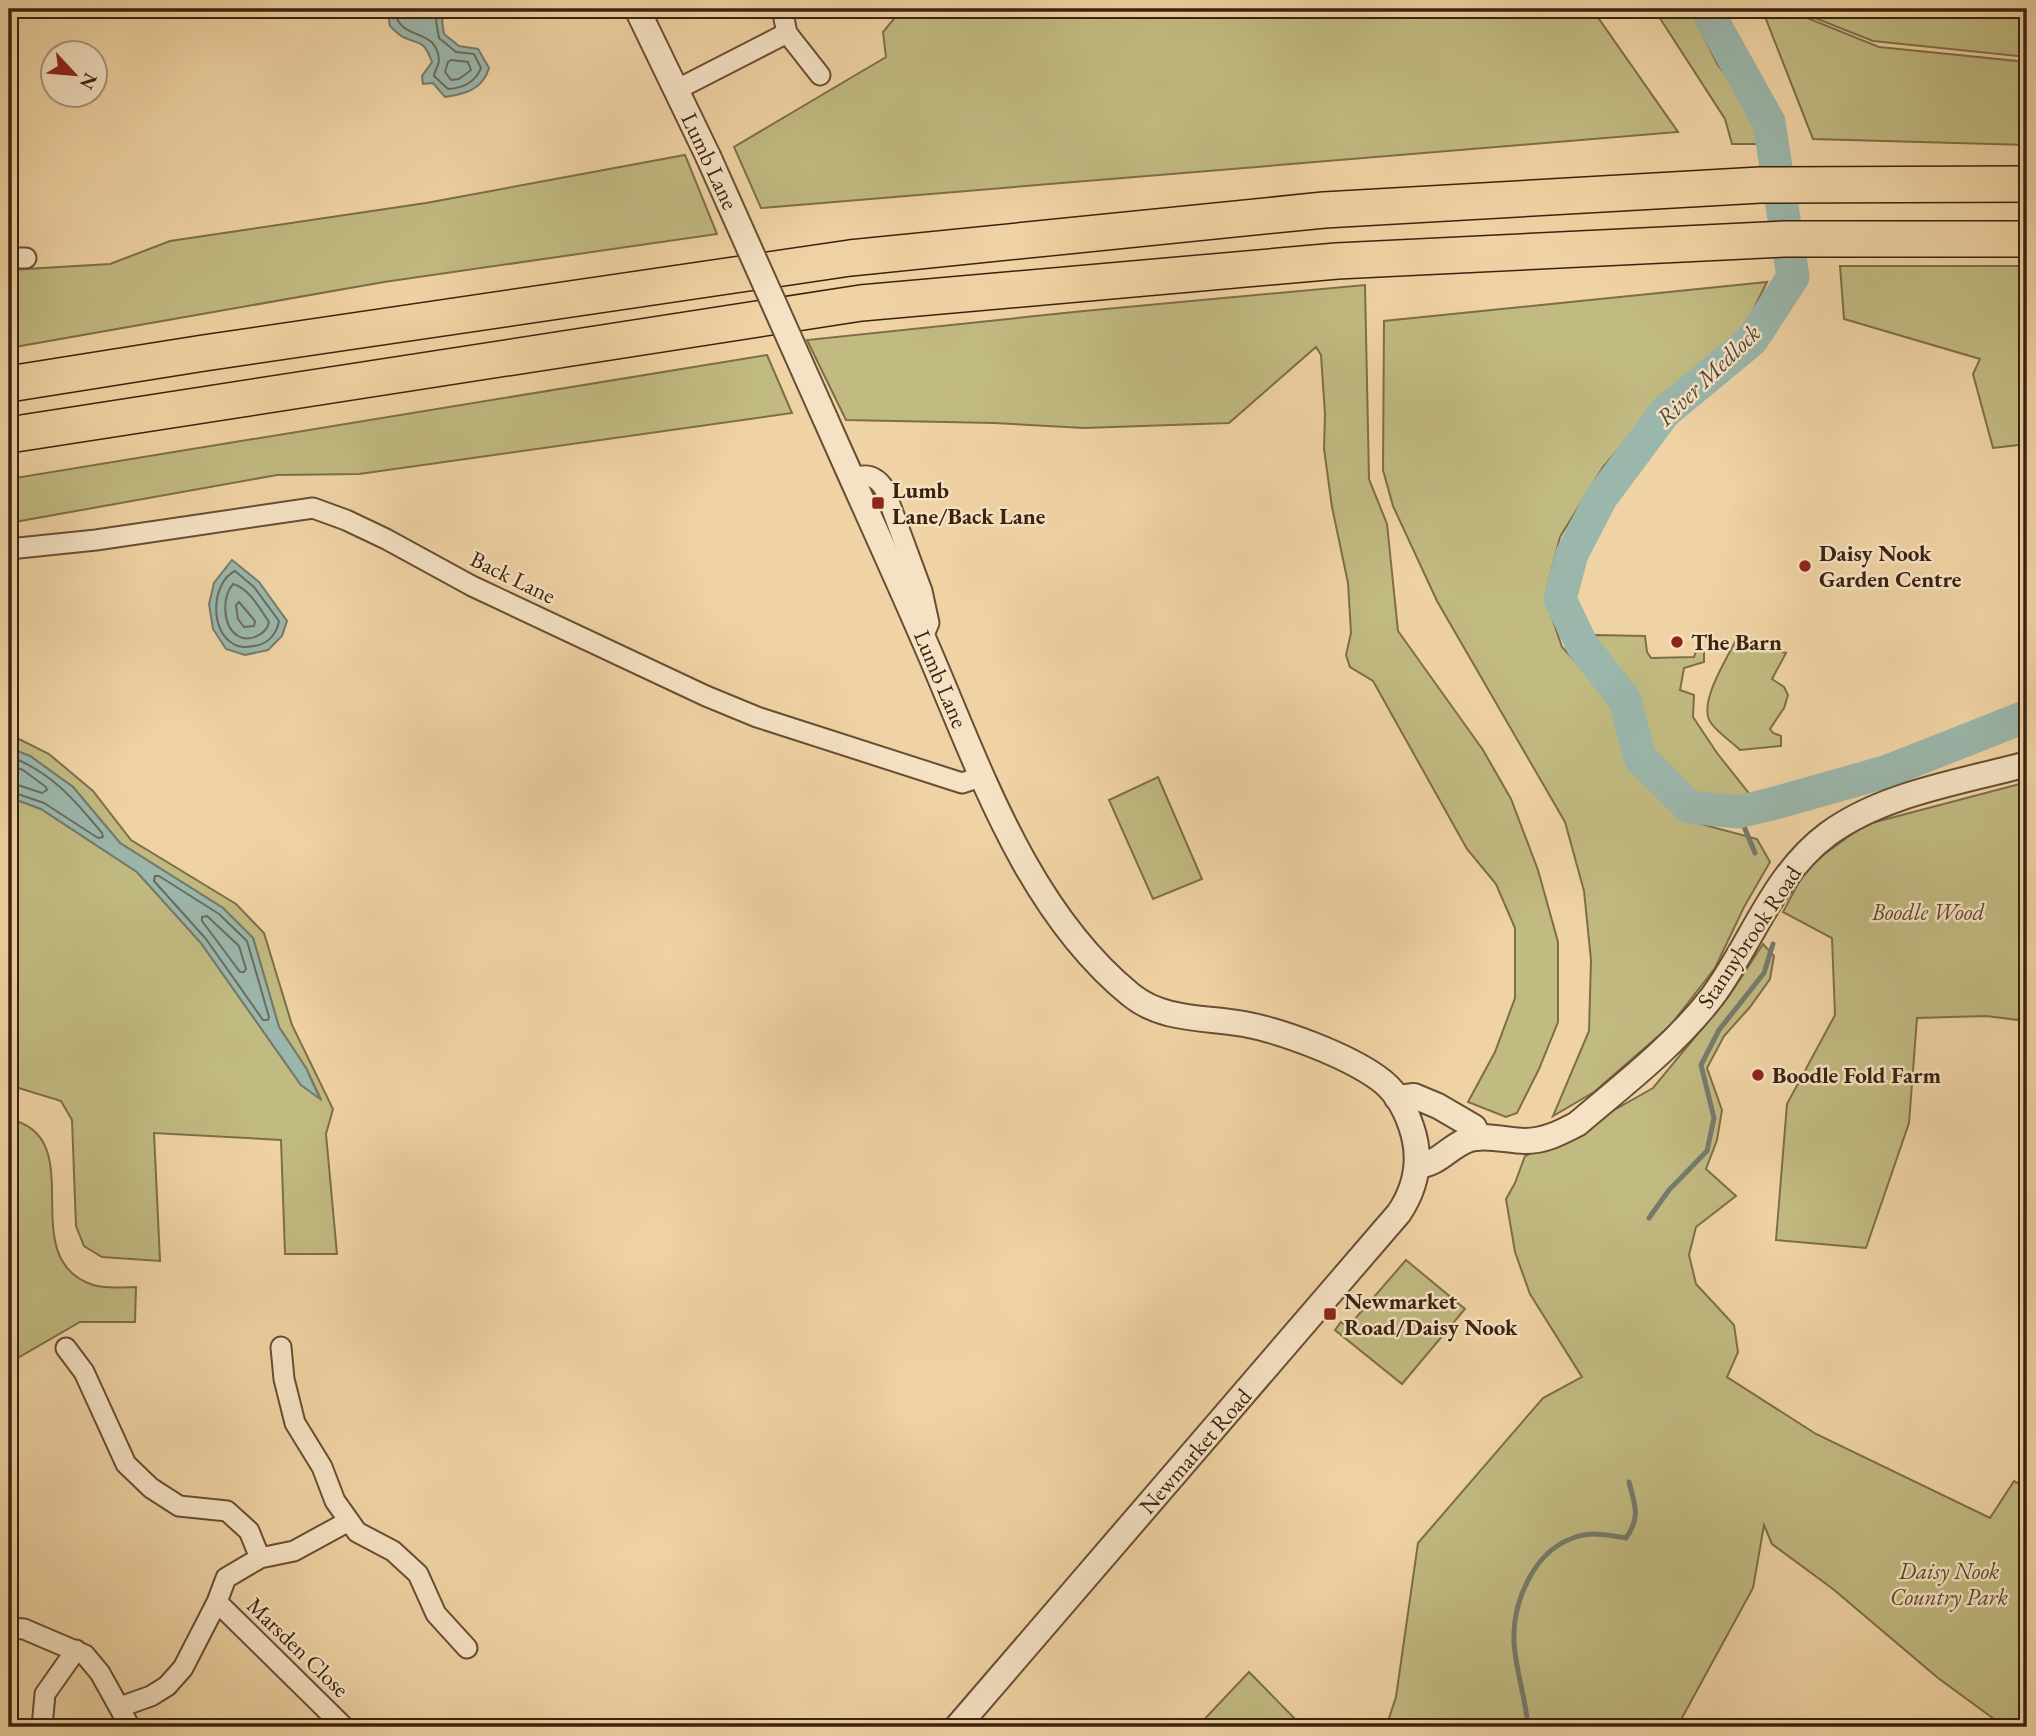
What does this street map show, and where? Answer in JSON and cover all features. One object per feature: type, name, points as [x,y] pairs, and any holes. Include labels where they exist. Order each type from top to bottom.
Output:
[{"type":"highway","points":[[9,384],[849,258],[1324,210],[1717,187],[2027,184]]},
{"type":"highway","points":[[9,435],[861,303],[1337,261],[1720,242],[2027,239]]},
{"type":"street","name":"Lumb Lane","points":[[637,9],[687,85],[708,156],[983,776],[1021,855],[1062,924],[1132,996],[1150,1007],[1173,1015],[1244,1024],[1300,1041],[1378,1078],[1397,1098],[1408,1116],[1413,1131],[1417,1166]]},
{"type":"street","points":[[782,9],[787,33],[820,75]]},
{"type":"street","points":[[687,85],[787,33]]},
{"type":"street","name":"Back Lane","points":[[9,549],[96,540],[313,508],[356,525],[472,586],[706,696],[757,717],[962,783],[983,776]]},
{"type":"street","name":"Stannybrook Road","points":[[1417,1166],[1430,1165],[1468,1140],[1479,1138],[1527,1141],[1559,1133],[1577,1124],[1688,1026],[1713,995],[1737,958],[1776,889],[1790,870],[1828,835],[1865,813],[1915,794],[2027,764]]},
{"type":"street","points":[[1397,1098],[1414,1096],[1438,1106],[1474,1127],[1479,1138]]},
{"type":"street","name":"Newmarket Road","points":[[957,1727],[1399,1213],[1406,1202],[1417,1166]]},
{"type":"street","points":[[281,1347],[284,1379],[295,1423],[321,1466],[335,1501],[357,1532],[393,1551],[418,1574],[436,1614],[467,1648]]},
{"type":"street","name":"Marsden Close","points":[[66,1348],[84,1372],[126,1464],[151,1488],[180,1506],[226,1511],[249,1531],[260,1558]]},
{"type":"street","name":"Marsden Close","points":[[120,1707],[151,1696],[167,1686],[183,1668],[217,1602],[226,1578],[260,1558],[294,1551],[349,1521]]},
{"type":"street","name":"Marsden Close","points":[[217,1602],[344,1727]]},
{"type":"street","points":[[9,1628],[24,1629],[85,1655],[100,1673],[130,1727]]},
{"type":"street","points":[[42,1727],[45,1694],[76,1650]]},
{"type":"green space","points":[[902,9],[1592,9],[1678,132],[761,208],[734,147],[886,57],[883,32]]},
{"type":"green space","points":[[1654,9],[1690,9],[1718,65],[1757,117],[1760,144],[1732,144],[1725,119]]},
{"type":"green space","points":[[1762,9],[1785,9],[1879,47],[2027,62],[2027,145],[1813,139]]},
{"type":"green space","points":[[1792,9],[2027,9],[2027,57],[1873,41]]},
{"type":"green space","points":[[685,155],[717,234],[384,282],[9,348],[9,270],[110,264],[170,241],[426,203]]},
{"type":"green space","points":[[1840,266],[2027,266],[2027,444],[1993,448],[1973,374],[1980,359],[1844,319]]},
{"type":"green space","points":[[1767,282],[1741,335],[1662,398],[1603,467],[1560,537],[1545,597],[1562,647],[1613,702],[1627,761],[1679,818],[1757,839],[1770,862],[1744,907],[1715,968],[1670,1026],[1594,1092],[1553,1116],[1589,1031],[1591,960],[1584,891],[1565,822],[1437,601],[1393,506],[1383,470],[1384,321]]},
{"type":"green space","points":[[1365,285],[1369,479],[1387,524],[1398,631],[1483,750],[1511,799],[1538,870],[1558,942],[1558,1022],[1517,1113],[1506,1117],[1468,1102],[1495,1052],[1515,998],[1515,928],[1496,884],[1467,849],[1373,681],[1350,667],[1346,655],[1351,633],[1348,583],[1332,507],[1324,449],[1325,414],[1321,355],[1316,347],[1229,423],[1084,428],[846,420],[807,340]]},
{"type":"green space","points":[[767,355],[792,413],[359,474],[277,475],[9,523],[9,479]]},
{"type":"green space","points":[[1645,636],[1647,652],[1651,658],[1694,657],[1696,651],[1704,651],[1704,662],[1684,668],[1680,690],[1694,695],[1693,717],[1751,796],[1752,804],[1726,804],[1688,794],[1663,769],[1652,754],[1644,728],[1623,687],[1584,637]]},
{"type":"green space","points":[[1736,640],[1786,653],[1772,679],[1784,687],[1788,695],[1784,708],[1770,729],[1781,736],[1781,746],[1740,750],[1711,723],[1708,715],[1710,693]]},
{"type":"green space","points":[[9,734],[49,754],[93,791],[131,840],[236,904],[264,933],[292,1025],[333,1109],[326,1134],[337,1254],[285,1254],[281,1140],[154,1133],[160,1261],[102,1257],[84,1246],[76,1226],[72,1120],[61,1101],[9,1085],[9,797],[41,809],[137,872],[201,943],[301,1085],[320,1097],[306,1068],[279,1027],[253,938],[223,908],[120,843],[73,787],[30,756],[9,748]]},
{"type":"green space","points":[[1158,777],[1202,879],[1153,899],[1109,800]]},
{"type":"green space","name":"Boodle Wood","points":[[2027,782],[2027,1021],[1986,1016],[1917,1018],[1909,1123],[1866,1248],[1776,1240],[1787,1104],[1835,1015],[1832,938],[1783,912],[1807,867],[1864,825]]},
{"type":"green space","name":"Daisy Nook Country Park","points":[[1763,944],[1774,956],[1770,979],[1724,1036],[1707,1068],[1722,1110],[1717,1140],[1706,1169],[1736,1196],[1696,1227],[1689,1255],[1696,1284],[1734,1325],[1738,1352],[1727,1377],[1816,1434],[1990,1518],[2014,1481],[2027,1488],[2027,1727],[2005,1727],[1938,1678],[1833,1589],[1772,1544],[1764,1525],[1753,1588],[1677,1727],[1386,1727],[1396,1697],[1418,1543],[1543,1398],[1582,1377],[1530,1294],[1515,1252],[1506,1199],[1525,1156],[1559,1141],[1653,1088],[1729,996]]},
{"type":"green space","points":[[9,1119],[33,1130],[46,1149],[51,1172],[53,1225],[58,1250],[70,1271],[93,1285],[136,1287],[135,1322],[80,1322],[9,1363]]},
{"type":"green space","points":[[1406,1260],[1465,1309],[1402,1384],[1335,1330],[1341,1322],[1348,1327]]},
{"type":"green space","points":[[1249,1672],[1303,1727],[1197,1727]]},
{"type":"water","points":[[387,9],[446,9],[442,21],[444,34],[459,46],[478,49],[489,68],[482,81],[472,90],[445,97],[433,83],[423,84],[422,76],[432,62],[429,55],[421,44],[401,36],[390,26]]},
{"type":"water","points":[[232,560],[259,582],[287,621],[282,636],[268,650],[245,655],[226,649],[213,629],[209,604],[214,583]]},
{"type":"water","points":[[9,748],[30,756],[73,787],[120,843],[223,908],[253,938],[279,1027],[306,1068],[320,1099],[301,1085],[201,943],[137,872],[41,809],[9,797]]},
{"type":"waterway","name":"River Medlock","points":[[1706,9],[1769,122],[1793,277],[1752,340],[1665,412],[1601,498],[1572,554],[1560,599],[1582,645],[1625,700],[1640,758],[1689,807],[1738,812],[1775,803],[1885,772],[2027,716]]},
{"type":"waterway","points":[[1738,812],[1755,853]]},
{"type":"waterway","points":[[1649,1218],[1669,1190],[1707,1151],[1714,1118],[1701,1065],[1719,1030],[1764,973],[1773,944]]},
{"type":"waterway","points":[[1528,1727],[1514,1643],[1514,1628],[1521,1596],[1536,1567],[1559,1545],[1586,1535],[1626,1538],[1635,1517],[1635,1504],[1629,1482]]},
{"type":"place","name":"Lumb Lane/Back Lane","points":[[878,503]]},
{"type":"place","name":"Daisy Nook Garden Centre","points":[[1805,566]]},
{"type":"place","name":"The Barn","points":[[1677,642]]},
{"type":"place","name":"Boodle Fold Farm","points":[[1758,1075]]},
{"type":"place","name":"Newmarket Road/Daisy Nook","points":[[1330,1314]]}]
